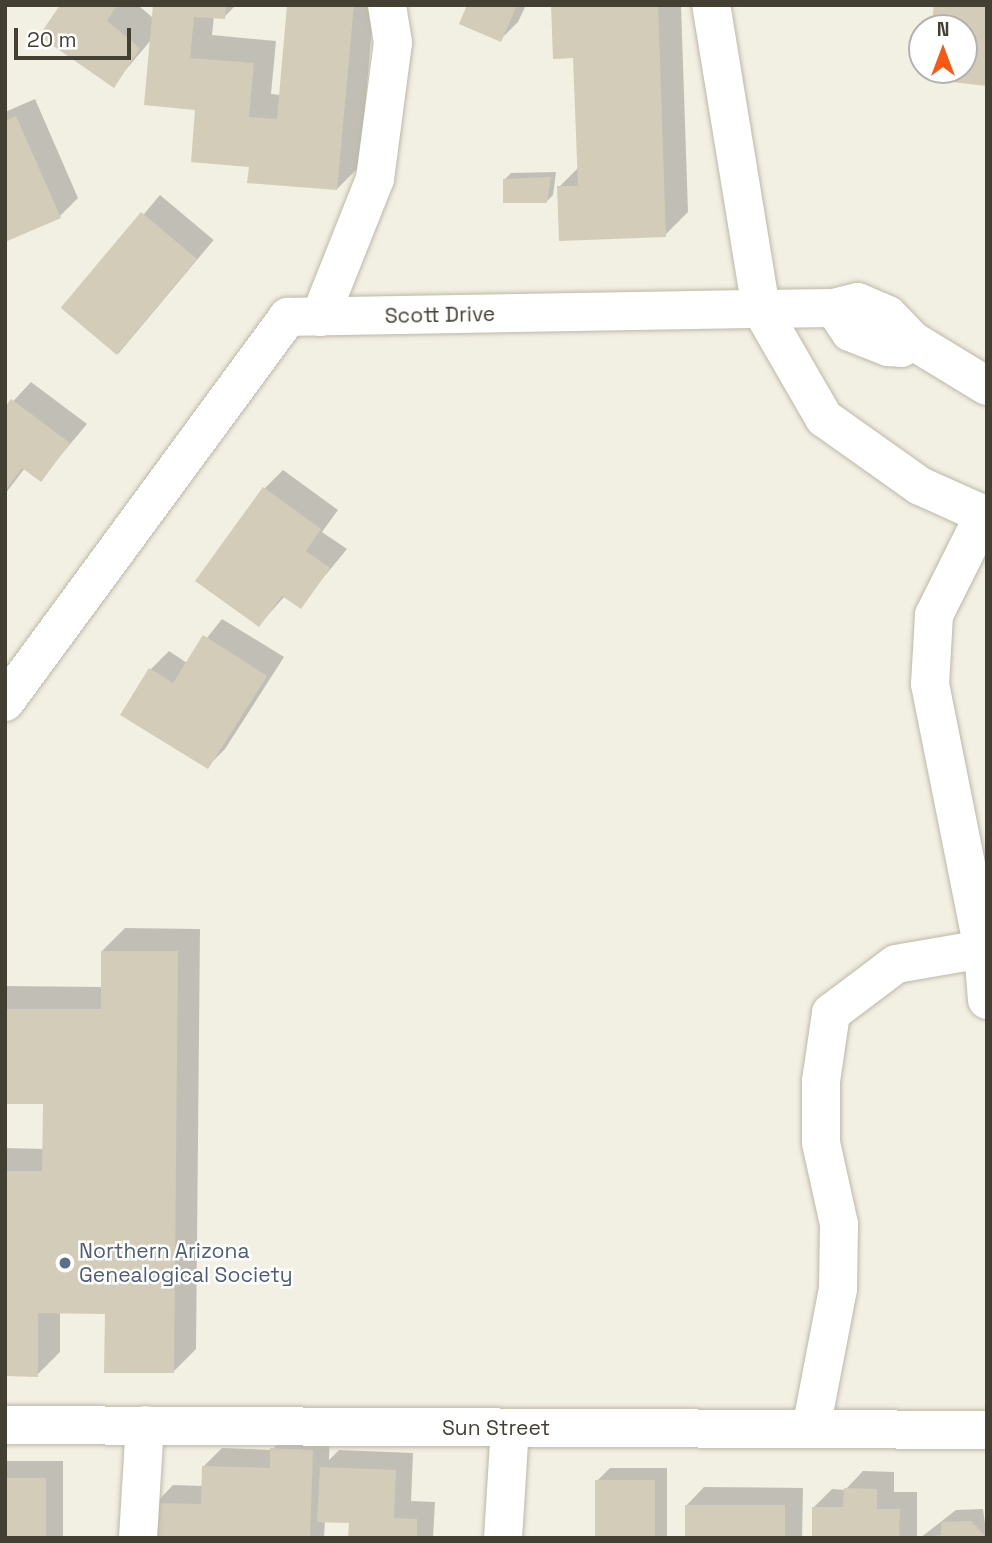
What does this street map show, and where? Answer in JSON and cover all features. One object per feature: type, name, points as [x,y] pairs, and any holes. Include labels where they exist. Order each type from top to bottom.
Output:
[{"type":"street","points":[[320,317],[375,179],[393,43],[387,5]]},
{"type":"street","points":[[711,5],[761,309],[824,418],[920,486],[985,515],[934,615],[930,684],[983,948],[987,1000]]},
{"type":"street","name":"Scott Drive","points":[[5,702],[288,317],[834,308],[850,332],[888,347],[901,348],[913,341],[987,386]]},
{"type":"street","points":[[811,1429],[838,1289],[839,1224],[821,1143],[821,1081],[831,1013],[896,964],[983,948]]},
{"type":"street","points":[[138,1538],[145,1425]]},
{"type":"street","name":"Sun Street","points":[[5,1426],[987,1430]]},
{"type":"street","points":[[503,1538],[510,1428]]},
{"type":"building","points":[[60,5],[117,5],[107,21],[140,48],[114,88],[39,36]]},
{"type":"building","points":[[153,5],[226,5],[225,19],[194,17],[190,58],[254,63],[249,117],[277,119],[287,5],[354,5],[337,190],[247,183],[249,167],[191,162],[195,110],[144,105]]},
{"type":"building","points":[[467,5],[517,5],[501,42],[459,24]]},
{"type":"building","points":[[551,5],[658,5],[666,237],[559,241],[557,186],[578,186],[573,58],[553,59]]},
{"type":"building","points":[[934,5],[987,5],[987,86],[970,84],[978,84],[978,14],[933,14]]},
{"type":"building","points":[[16,116],[61,218],[5,242],[5,121]]},
{"type":"building","points":[[551,177],[547,203],[503,203],[503,179]]},
{"type":"building","points":[[141,212],[197,259],[117,355],[61,308]]},
{"type":"building","points":[[11,399],[70,443],[41,482],[22,468],[5,491],[5,407]]},
{"type":"building","points":[[263,487],[321,529],[306,551],[330,568],[301,609],[282,596],[259,627],[195,581]]},
{"type":"building","points":[[203,635],[267,676],[208,769],[120,715],[149,668],[173,683]]},
{"type":"building","points":[[101,951],[178,951],[174,1373],[104,1373],[105,1314],[38,1313],[38,1377],[5,1376],[5,1171],[42,1171],[43,1104],[5,1104],[5,1009],[101,1009]]},
{"type":"building","points":[[270,1448],[313,1450],[310,1538],[152,1538],[154,1503],[201,1504],[202,1466],[270,1468]]},
{"type":"building","points":[[320,1467],[396,1470],[394,1518],[417,1519],[417,1538],[348,1538],[349,1523],[317,1522]]},
{"type":"building","points":[[5,1478],[46,1478],[46,1538],[5,1538]]},
{"type":"building","points":[[595,1480],[655,1480],[655,1538],[595,1538]]},
{"type":"building","points":[[844,1488],[877,1489],[877,1509],[900,1509],[899,1538],[812,1538],[812,1507],[843,1507]]},
{"type":"building","points":[[685,1505],[785,1505],[785,1538],[685,1538]]},
{"type":"building","points":[[971,1521],[987,1538],[919,1538],[941,1535],[941,1522]]},
{"type":"place","name":"Northern Arizona Genealogical Society","points":[[65,1263]]}]
